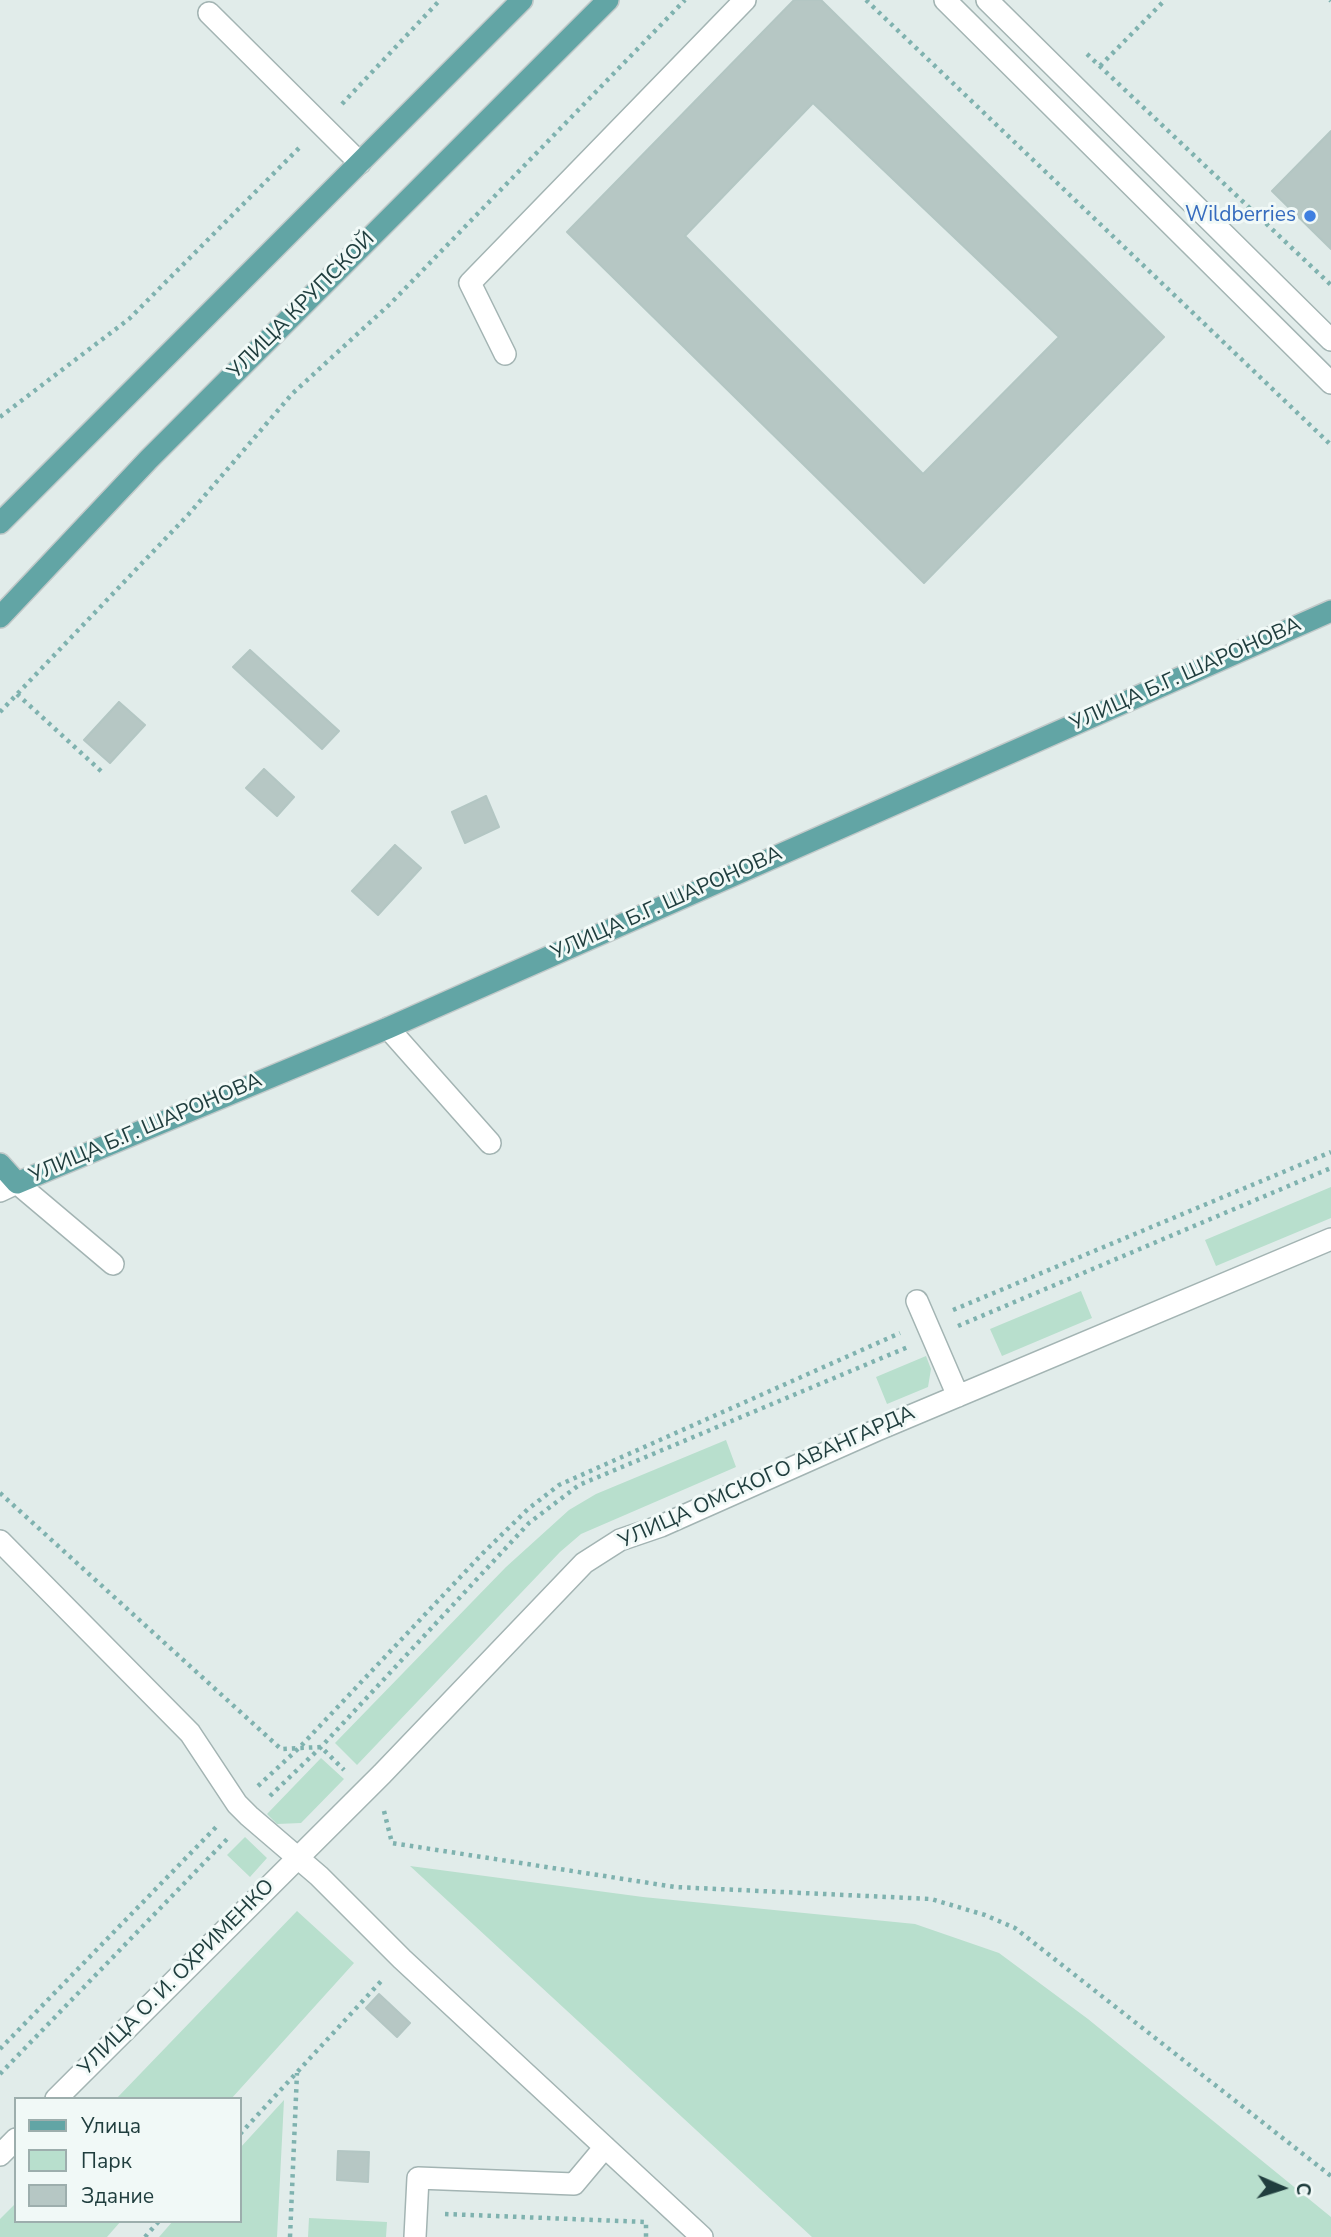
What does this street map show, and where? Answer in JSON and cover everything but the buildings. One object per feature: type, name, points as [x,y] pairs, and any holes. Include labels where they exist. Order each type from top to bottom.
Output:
[{"type":"main road","points":[[0,523],[522,0]]},
{"type":"main road","name":"УЛИЦА КРУПСКОЙ","points":[[1,616],[149,459],[608,0]]},
{"type":"main road","name":"УЛИЦА Б.Г. ШАРОНОВА","points":[[6,1183],[388,1028],[1331,611]]},
{"type":"main road","points":[[0,1164],[6,1183]]},
{"type":"street","points":[[505,354],[470,283],[745,0]]},
{"type":"street","points":[[945,0],[1331,383]]},
{"type":"street","points":[[987,0],[1331,340]]},
{"type":"street","points":[[209,13],[360,163]]},
{"type":"street","points":[[388,1028],[490,1143]]},
{"type":"street","points":[[6,1183],[113,1264]]},
{"type":"street","name":"УЛИЦА ОМСКОГО АВАНГАРДА","points":[[297,1857],[382,1774],[584,1563],[620,1540],[661,1526],[958,1396],[1331,1239]]},
{"type":"street","points":[[917,1301],[958,1396]]},
{"type":"street","points":[[0,1541],[190,1733],[237,1804],[297,1857],[402,1959],[702,2237]]},
{"type":"street","name":"УЛИЦА О. И. ОХРИМЕНКО","points":[[58,2097],[297,1857]]},
{"type":"street","points":[[0,2155],[14,2141]]},
{"type":"street","points":[[415,2237],[418,2178],[574,2184],[605,2147]]},
{"type":"path","points":[[0,417],[129,319],[440,0]]},
{"type":"path","points":[[0,712],[188,515],[292,394],[390,304],[685,0]]},
{"type":"path","points":[[866,0],[1331,445]]},
{"type":"path","points":[[1100,66],[1165,0]]},
{"type":"path","points":[[1080,47],[1331,285]]},
{"type":"path","points":[[17,694],[102,772]]},
{"type":"path","points":[[0,1493],[281,1749],[321,1747]]},
{"type":"path","points":[[383,1807],[391,1843],[675,1887],[931,1899],[985,1915],[1015,1928],[1331,2176]]},
{"type":"path","points":[[242,2132],[402,1959]]},
{"type":"path","points":[[290,2237],[297,2073]]},
{"type":"path","points":[[440,2214],[646,2222],[646,2237]]},
{"type":"path","points":[[145,2237],[157,2223]]},
{"type":"green space","points":[[1331,1187],[1331,1218],[1216,1266],[1205,1240]]},
{"type":"green space","points":[[1081,1291],[1092,1318],[1002,1356],[990,1329]]},
{"type":"green space","points":[[926,1356],[931,1369],[928,1387],[887,1404],[876,1377]]},
{"type":"green space","points":[[726,1440],[736,1467],[581,1534],[560,1552],[357,1765],[335,1743],[506,1567],[569,1510],[596,1494]]},
{"type":"green space","points":[[321,1758],[344,1779],[301,1823],[277,1824],[267,1814]]},
{"type":"green space","points":[[245,1837],[267,1858],[250,1877],[227,1855]]},
{"type":"green space","points":[[410,1866],[643,1897],[915,1924],[999,1953],[1088,2019],[1331,2217],[1331,2237],[812,2237]]},
{"type":"green space","points":[[297,1911],[354,1963],[233,2097],[118,2097]]},
{"type":"green space","points":[[284,2100],[277,2237],[159,2237],[171,2223],[242,2223],[242,2146]]},
{"type":"green space","points":[[14,2205],[14,2223],[119,2223],[107,2237],[0,2237],[0,2219]]},
{"type":"green space","points":[[309,2218],[387,2222],[386,2237],[308,2237]]},
{"type":"place","name":"Wildberries","points":[[1310,216]]}]
